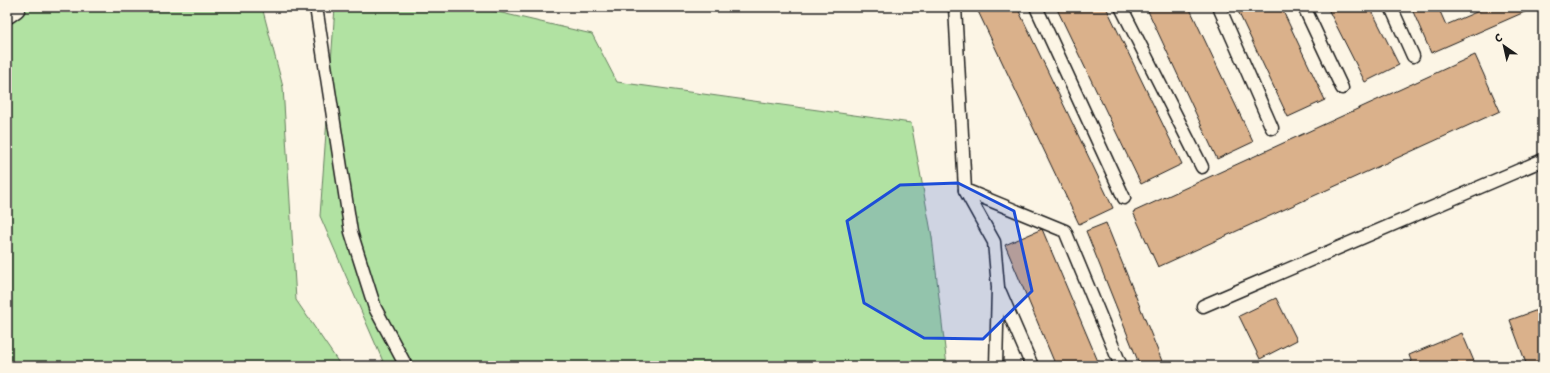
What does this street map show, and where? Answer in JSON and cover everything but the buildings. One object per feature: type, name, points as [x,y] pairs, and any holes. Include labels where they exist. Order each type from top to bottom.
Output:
[{"type":"street","points":[[7,12],[14,7]]},
{"type":"lane","points":[[316,7],[351,232],[375,308],[406,366]]},
{"type":"lane","points":[[955,7],[965,190],[994,242],[998,287],[996,366]]},
{"type":"lane","points":[[1036,7],[1124,198]]},
{"type":"lane","points":[[1121,7],[1202,167]]},
{"type":"lane","points":[[1219,7],[1272,128]]},
{"type":"lane","points":[[1304,7],[1342,88]]},
{"type":"lane","points":[[1392,7],[1413,56]]},
{"type":"lane","points":[[1203,306],[1543,160]]},
{"type":"lane","points":[[965,190],[1065,231],[1121,366]]},
{"type":"lane","points":[[998,287],[1032,366]]},
{"type":"highlighted area","points":[[958,183],[1014,211],[1032,291],[983,339],[924,338],[864,303],[847,221],[900,185]]},
{"type":"green space","points":[[7,7],[262,7],[283,87],[296,300],[341,366],[7,366]]},
{"type":"green space","points":[[335,7],[476,7],[592,34],[617,82],[911,123],[932,237],[947,366],[385,366],[320,216]]}]
